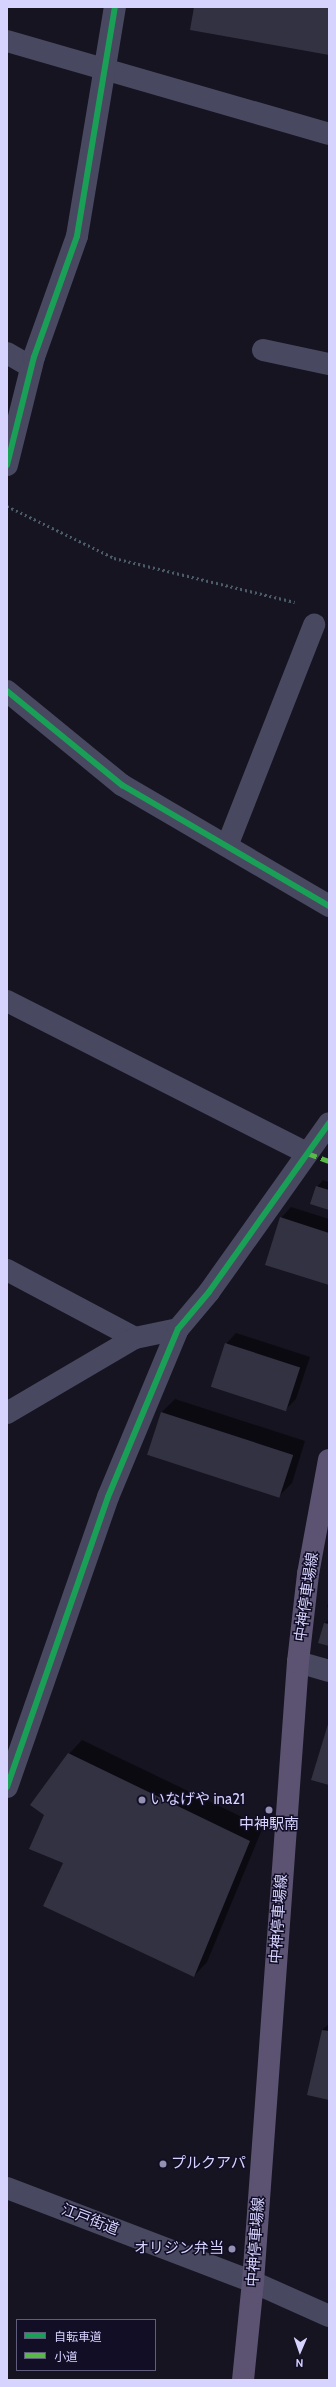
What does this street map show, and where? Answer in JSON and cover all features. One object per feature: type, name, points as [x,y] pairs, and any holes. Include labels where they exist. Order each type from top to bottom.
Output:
[{"type":"main road","name":"中神停車場線","points":[[243,2380],[253,2282],[298,1662],[308,1574],[329,1460]]},
{"type":"street","points":[[7,465],[31,367],[77,236],[106,69],[115,7]]},
{"type":"street","points":[[7,41],[329,134]]},
{"type":"street","points":[[263,350],[329,364]]},
{"type":"street","points":[[7,353],[31,367]]},
{"type":"street","points":[[227,846],[314,624]]},
{"type":"street","points":[[7,691],[122,785],[329,906]]},
{"type":"street","points":[[7,1001],[307,1153]]},
{"type":"street","points":[[7,1787],[108,1497],[178,1329],[209,1292],[329,1124]]},
{"type":"street","points":[[7,1270],[135,1338]]},
{"type":"street","points":[[7,1413],[135,1338],[178,1329]]},
{"type":"street","points":[[298,1662],[329,1671]]},
{"type":"street","name":"江戸街道","points":[[7,2188],[253,2282],[329,2316]]},
{"type":"path","points":[[7,506],[114,558],[298,603]]},
{"type":"building","points":[[194,7],[329,7],[329,55],[190,30]]},
{"type":"building","points":[[316,1186],[329,1190],[329,1210],[310,1204]]},
{"type":"building","points":[[280,1217],[329,1233],[329,1285],[265,1265]]},
{"type":"building","points":[[225,1343],[300,1367],[286,1411],[211,1387]]},
{"type":"building","points":[[161,1412],[293,1455],[279,1498],[147,1455]]},
{"type":"building","points":[[324,1623],[329,1624],[329,1646],[318,1643]]},
{"type":"building","points":[[329,1721],[329,1785],[311,1780]]},
{"type":"building","points":[[68,1753],[250,1841],[194,1977],[43,1906],[63,1863],[29,1849],[44,1815],[30,1805]]},
{"type":"building","points":[[322,2030],[329,2031],[329,2100],[307,2095]]},
{"type":"marked path","points":[[307,1153],[329,1161]]},
{"type":"cycle path","points":[[7,465],[34,357],[77,236],[115,7]]},
{"type":"cycle path","points":[[7,691],[122,785],[329,906]]},
{"type":"cycle path","points":[[7,1787],[108,1497],[178,1329],[209,1292],[329,1123]]},
{"type":"place","name":"いなげや ina21","points":[[142,1800]]},
{"type":"place","name":"中神駅南","points":[[269,1810]]},
{"type":"place","name":"プルクアパ","points":[[163,2164]]},
{"type":"place","name":"オリジン弁当","points":[[232,2249]]}]
